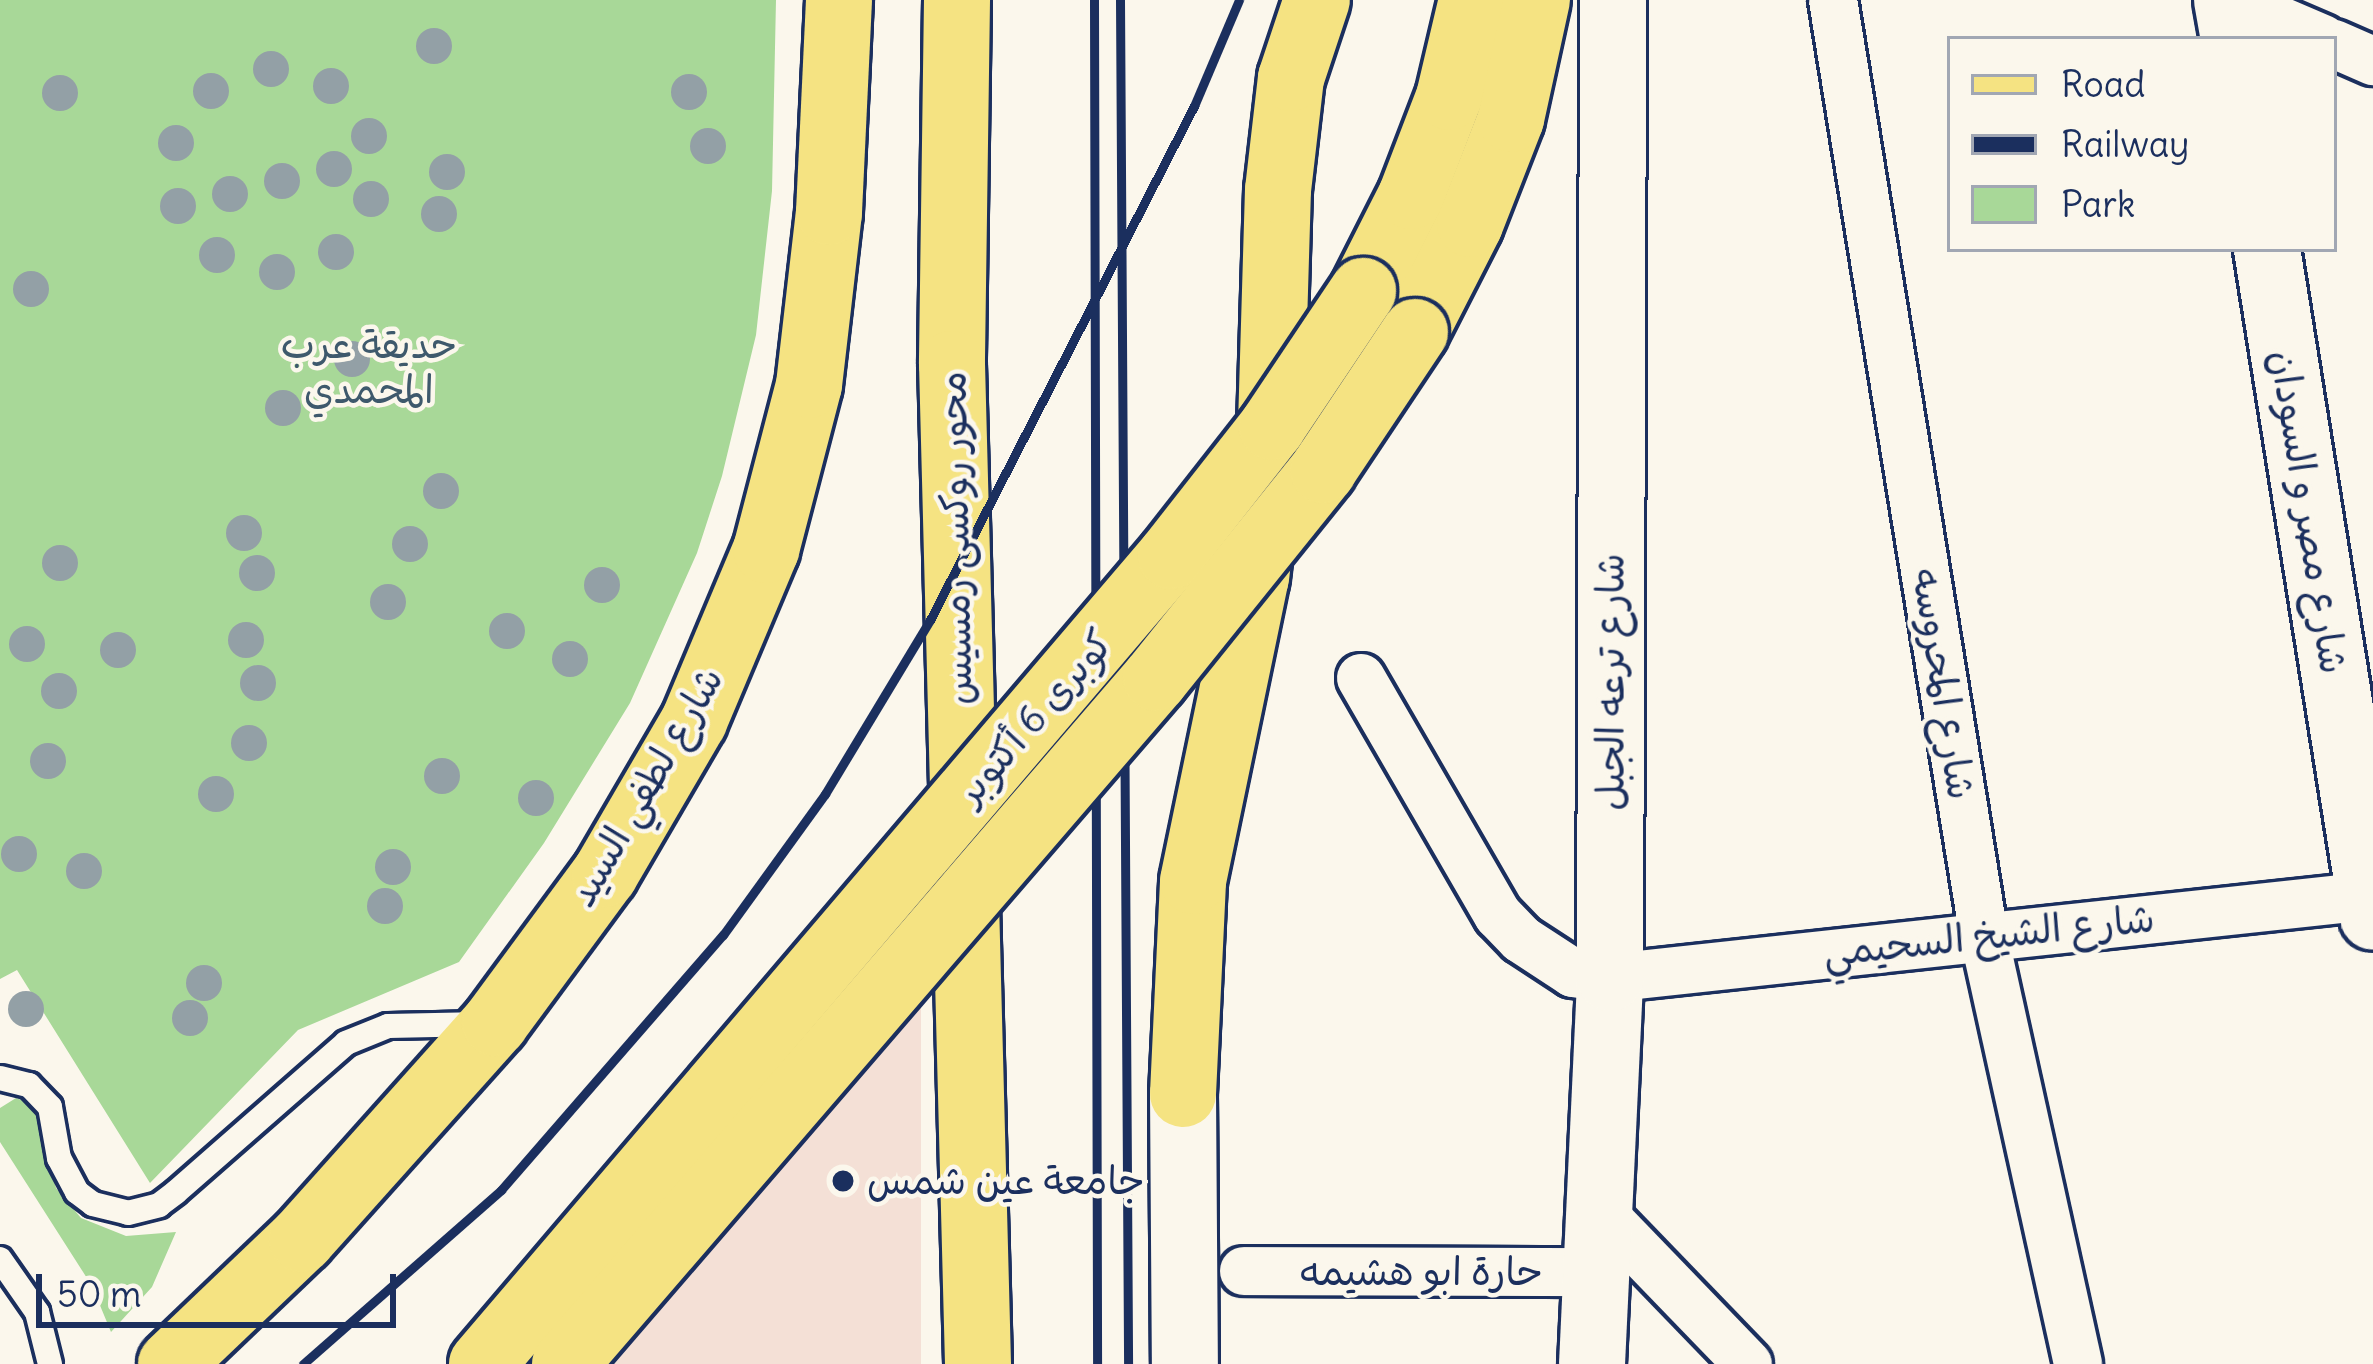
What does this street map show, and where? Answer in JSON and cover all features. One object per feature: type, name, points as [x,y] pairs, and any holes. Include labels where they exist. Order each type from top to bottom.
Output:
[{"type":"main road","name":"شارع لطفي السيد","points":[[171,1364],[302,1239],[495,1023],[605,874],[694,721],[766,550],[809,386],[829,212],[839,0]]},
{"type":"main road","name":"محور روكسى رمسيس","points":[[957,0],[952,364],[978,1364]]},
{"type":"main road","points":[[1185,1364],[1184,982],[1193,880],[1252,596],[1270,459],[1278,190],[1288,101],[1318,0]]},
{"type":"main road","name":"كوبرى 6 أكتوبر","points":[[482,1364],[1106,635],[1272,428],[1363,291],[1411,196],[1449,98],[1472,0]]},
{"type":"main road","name":"كوبرى 6 أكتوبر","points":[[566,1364],[1156,678],[1335,453],[1415,332],[1470,224],[1511,119],[1537,0]]},
{"type":"main road","name":"شارع ترعه الجبل","points":[[1592,1364],[1610,978],[1613,0]]},
{"type":"main road","points":[[2230,0],[2234,36]]},
{"type":"main road","name":"شارع مصر و السودان","points":[[2267,252],[2359,738],[2371,906]]},
{"type":"street","name":"شارع المحروسه","points":[[1833,0],[1984,936],[2078,1364]]},
{"type":"street","points":[[2230,0],[2316,36]]},
{"type":"street","points":[[2337,45],[2373,61]]},
{"type":"street","points":[[1360,678],[1498,915],[1547,959],[1574,973],[1610,978]]},
{"type":"street","name":"شارع الشيخ السحيمي","points":[[1610,978],[1984,936],[2371,906]]},
{"type":"street","points":[[1600,1243],[1748,1364]]},
{"type":"street","name":"حارة ابو هشيمه","points":[[1244,1271],[1600,1243]]},
{"type":"lane","points":[[5,1080],[41,1094],[50,1107],[59,1158],[77,1192],[93,1204],[128,1213],[159,1205],[176,1192],[346,1043],[388,1026],[495,1023]]},
{"type":"lane","points":[[0,1258],[37,1312],[50,1364]]},
{"type":"shaded area","name":"جامعة عين شمس","points":[[921,997],[921,1364],[609,1364]]},
{"type":"green space","name":"حديقة عرب المحمدي","points":[[0,0],[776,0],[772,191],[756,335],[722,476],[697,553],[630,703],[544,843],[459,962],[298,1030],[150,1183],[17,970],[0,979]]},
{"type":"green space","points":[[16,1098],[36,1105],[56,1188],[81,1218],[126,1236],[176,1232],[152,1287],[111,1332],[92,1286],[0,1142],[0,1108]]},
{"type":"railway","points":[[1094,0],[1097,1364]]},
{"type":"railway","points":[[1120,0],[1128,1364]]},
{"type":"railway","points":[[303,1364],[501,1190],[723,935],[825,794],[930,620],[1194,106],[1239,0]]},
{"type":"place","name":"جامعة عين شمس","points":[[843,1181]]}]
